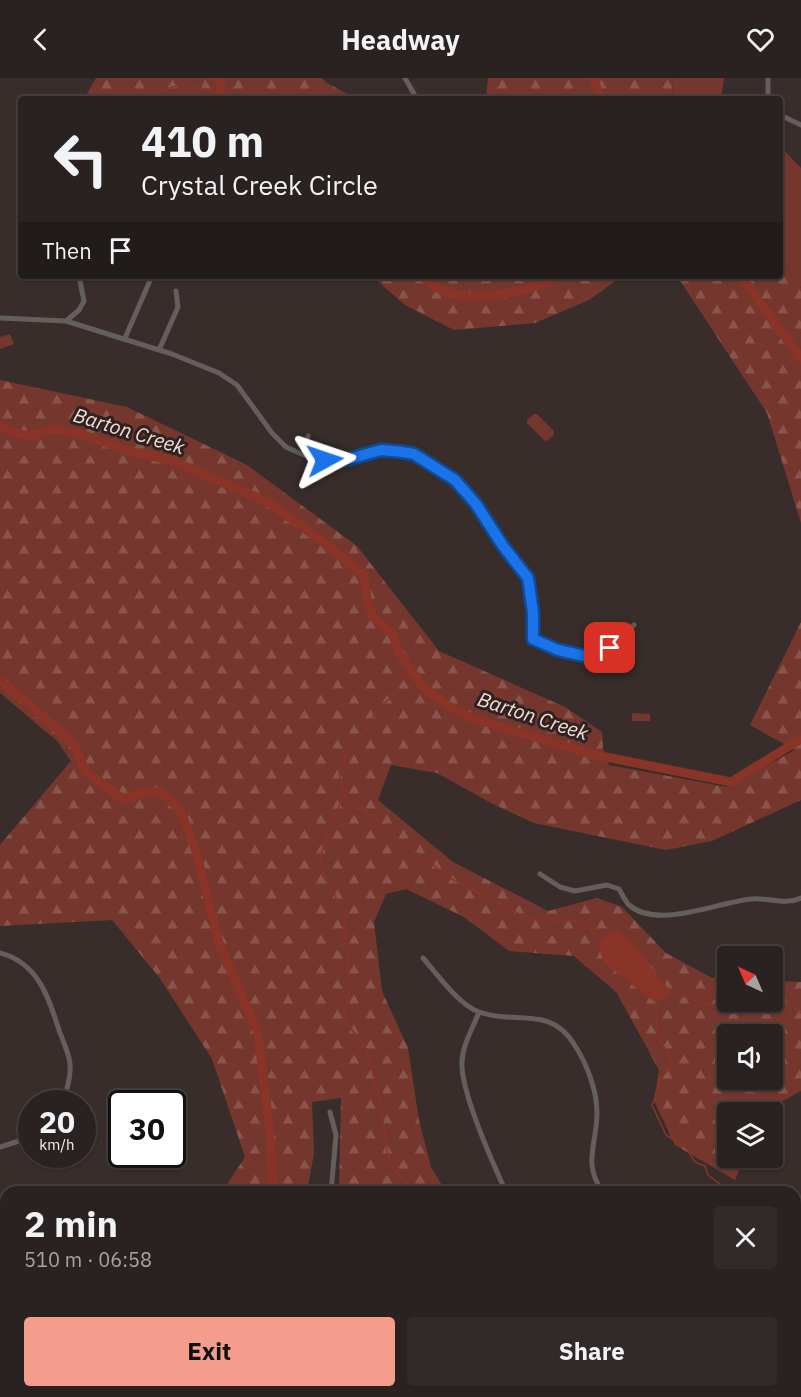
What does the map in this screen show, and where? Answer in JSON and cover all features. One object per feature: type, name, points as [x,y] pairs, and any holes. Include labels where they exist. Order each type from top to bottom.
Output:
[{"type":"street","points":[[405,78],[415,96]]},
{"type":"street","points":[[768,78],[768,96]]},
{"type":"street","points":[[783,116],[801,125]]},
{"type":"street","points":[[66,321],[79,310],[84,302],[80,279]]},
{"type":"street","points":[[124,338],[151,279]]},
{"type":"street","points":[[159,350],[178,307],[176,291]]},
{"type":"street","points":[[0,318],[66,321],[124,338],[219,373],[237,385],[272,434],[286,447],[304,455],[325,460],[349,459],[381,450],[414,454],[455,480],[476,504],[503,546],[528,578],[533,613],[533,639],[558,650],[589,657],[610,648],[634,626]]},
{"type":"street","points":[[304,455],[308,436]]},
{"type":"street","points":[[540,874],[560,887],[575,891],[607,885],[619,889],[628,904],[643,913],[671,915],[707,910],[749,899],[794,902],[801,898]]},
{"type":"street","points":[[0,953],[21,961],[35,974],[47,996],[70,1062],[70,1077],[66,1090]]},
{"type":"street","points":[[423,958],[461,1000],[479,1012],[540,1018],[566,1033],[575,1045],[591,1080],[595,1095],[596,1119],[591,1155],[594,1179],[599,1186]]},
{"type":"street","points":[[479,1012],[462,1057],[464,1081],[490,1156],[503,1186]]},
{"type":"street","points":[[330,1112],[336,1135],[332,1186]]},
{"type":"street","points":[[0,1147],[18,1141]]},
{"type":"green space","points":[[96,78],[322,78],[325,82],[351,96],[86,96]]},
{"type":"green space","points":[[488,78],[673,78],[672,96],[486,96]]},
{"type":"green space","points":[[673,78],[724,78],[721,96],[672,96]]},
{"type":"green space","points":[[783,149],[801,168],[801,288],[783,261]]},
{"type":"green space","points":[[783,261],[801,288],[801,523],[767,413],[679,279],[783,279]]},
{"type":"green space","points":[[375,279],[618,279],[589,300],[535,323],[454,330],[405,305]]},
{"type":"green space","points":[[10,334],[14,344],[0,349],[0,337]]},
{"type":"green space","points":[[0,380],[127,407],[247,465],[357,546],[439,651],[565,707],[602,732],[603,748],[609,765],[727,787],[795,750],[750,725],[801,622],[801,800],[712,841],[666,850],[534,823],[491,803],[437,773],[391,765],[378,800],[453,862],[548,911],[597,898],[622,907],[666,953],[712,978],[717,978],[717,1012],[783,1012],[783,981],[801,982],[801,1091],[781,1102],[717,1102],[717,1168],[740,1168],[735,1180],[675,1145],[654,1101],[659,1070],[617,993],[574,956],[509,951],[464,917],[406,889],[386,894],[374,922],[382,991],[408,1048],[419,1120],[431,1167],[442,1186],[339,1186],[341,1098],[312,1102],[314,1153],[308,1186],[226,1186],[245,1157],[212,1059],[159,977],[112,920],[0,926],[0,845],[71,761],[57,741],[0,693]]},
{"type":"green space","points":[[537,414],[554,431],[554,435],[548,440],[545,441],[527,423],[527,420]]},
{"type":"green space","points":[[632,713],[650,714],[650,721],[632,721]]},
{"type":"shaded area","points":[[613,929],[630,940],[671,992],[656,1003],[604,963],[598,945]]},
{"type":"waterway","points":[[219,78],[221,85],[219,96]]},
{"type":"waterway","name":"Barton Creek","points":[[593,78],[600,96]]},
{"type":"waterway","points":[[153,96],[176,86],[202,88],[220,94]]},
{"type":"waterway","points":[[427,279],[436,287],[470,296],[510,293],[556,279]]},
{"type":"waterway","name":"Barton Creek","points":[[743,279],[801,359]]},
{"type":"waterway","name":"Barton Creek","points":[[0,426],[14,433],[31,436],[55,429],[81,434],[129,451],[170,460],[268,502],[364,575],[367,601],[374,618],[393,635],[398,651],[423,687],[447,705],[469,717],[591,754],[731,782],[801,739]]},
{"type":"waterway","points":[[408,1186],[394,1169],[388,1157],[382,1111],[367,1050],[346,1022],[344,1012],[350,991],[344,912],[325,878],[320,859],[328,830],[344,796],[339,773],[344,763],[347,747],[367,730],[377,709],[393,696],[398,685],[411,669]]},
{"type":"waterway","name":"Barton Creek","points":[[0,681],[74,744],[86,772],[123,799],[146,791],[162,792],[180,810],[197,854],[219,943],[258,1033],[269,1124],[273,1186]]},
{"type":"waterway","points":[[344,796],[352,805],[367,812],[444,875],[521,915],[543,922],[577,921],[588,926],[601,940]]},
{"type":"waterway","points":[[671,992],[717,1006]]},
{"type":"waterway","points":[[783,1000],[801,1013]]},
{"type":"waterway","points":[[656,1004],[657,1035],[672,1061],[660,1082],[652,1105],[666,1135],[686,1148],[695,1162],[705,1166],[708,1175],[722,1186]]},
{"type":"route","points":[[325,460],[349,459],[381,450],[402,452],[414,454],[455,480],[476,504],[530,582],[533,639],[558,650],[589,657],[610,648]]}]
